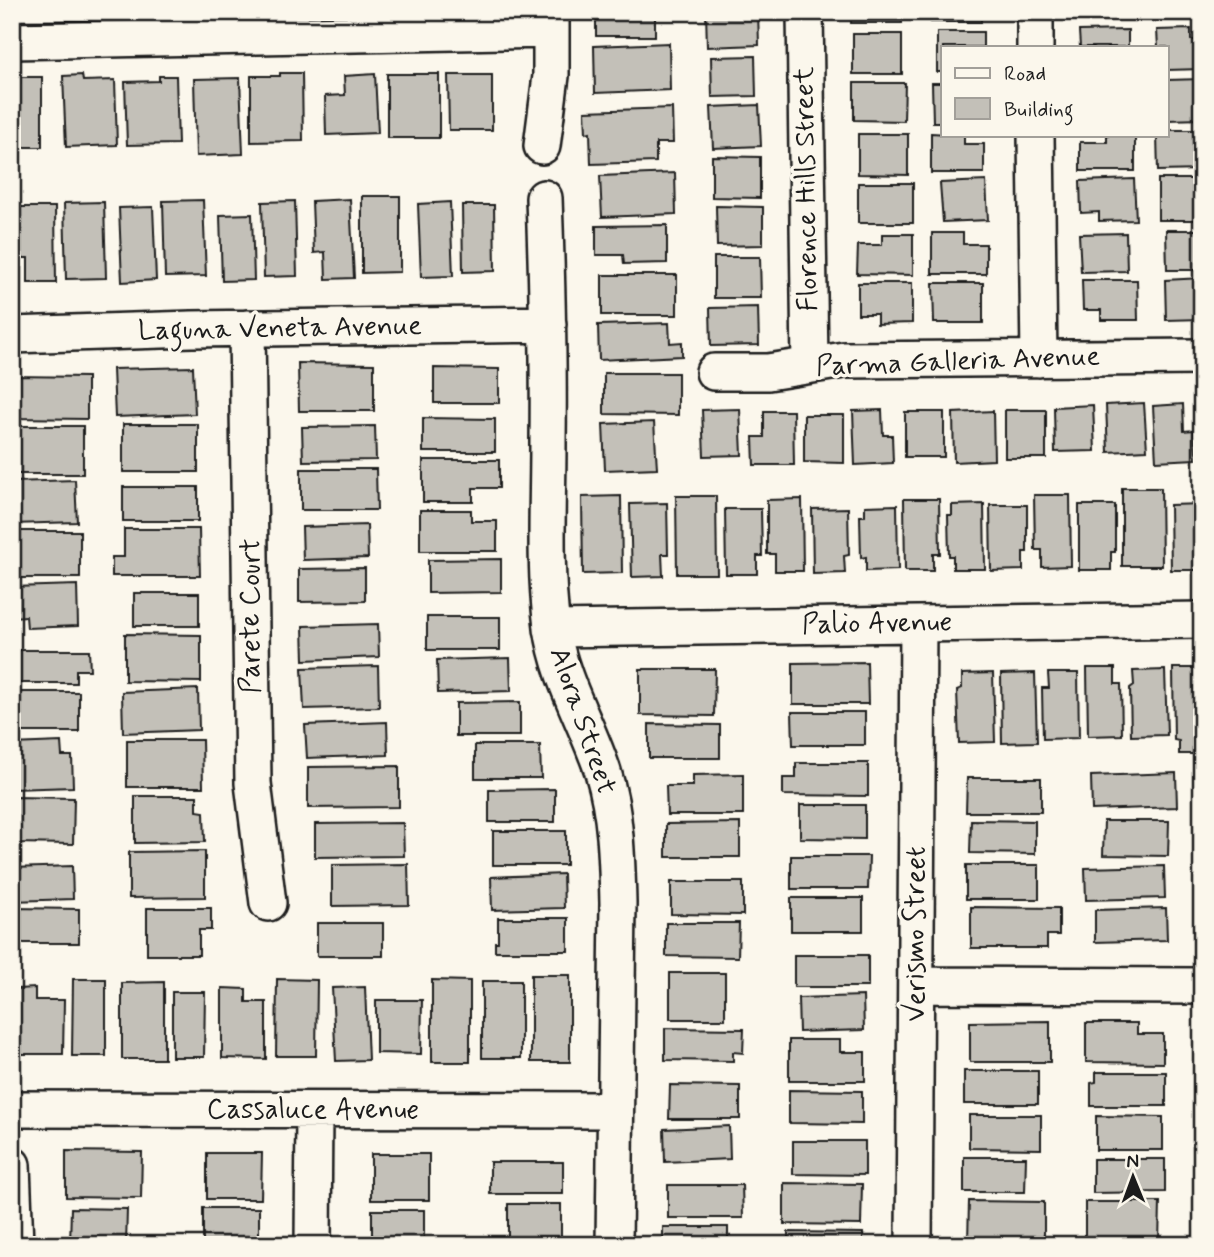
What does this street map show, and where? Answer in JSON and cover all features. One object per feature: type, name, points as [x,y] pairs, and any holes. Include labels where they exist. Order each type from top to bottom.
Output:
[{"type":"street","name":"Florence Hills Street","points":[[805,12],[810,365]]},
{"type":"street","points":[[1035,12],[1035,46]]},
{"type":"street","points":[[12,41],[551,21],[551,76],[542,146]]},
{"type":"street","points":[[1036,136],[1040,359]]},
{"type":"street","name":"Alora Street","points":[[544,198],[548,324],[546,554],[552,629],[558,657],[603,774],[612,811],[616,849],[618,903],[614,1245]]},
{"type":"street","name":"Laguna Veneta Avenue","points":[[12,335],[247,328],[548,324]]},
{"type":"street","name":"Parete Court","points":[[247,328],[253,783],[268,902]]},
{"type":"street","name":"Parma Galleria Avenue","points":[[714,372],[768,372],[844,360],[1202,357]]},
{"type":"street","name":"Palio Avenue","points":[[552,629],[1202,620]]},
{"type":"street","name":"Verismo Street","points":[[914,1245],[918,624]]},
{"type":"street","points":[[916,985],[1202,986]]},
{"type":"street","name":"Cassaluce Avenue","points":[[12,1108],[615,1110]]},
{"type":"street","points":[[313,1245],[314,1110]]},
{"type":"street","points":[[12,1165],[15,1245]]},
{"type":"building","points":[[596,12],[655,12],[655,36],[596,36]]},
{"type":"building","points":[[706,12],[758,12],[759,45],[707,47]]},
{"type":"building","points":[[851,12],[902,12],[902,23],[851,23]]},
{"type":"building","points":[[931,12],[981,12],[981,22],[931,22]]},
{"type":"building","points":[[1097,12],[1132,12],[1132,20],[1097,19]]},
{"type":"building","points":[[1160,12],[1202,12],[1202,19],[1160,19]]},
{"type":"building","points":[[1191,29],[1191,40],[1202,40],[1202,69],[1168,70],[1168,46],[1158,46],[1157,30]]},
{"type":"building","points":[[1128,30],[1128,46],[1080,46],[1079,31]]},
{"type":"building","points":[[937,32],[983,32],[983,46],[941,46],[941,72],[937,72]]},
{"type":"building","points":[[853,34],[902,34],[902,74],[853,74]]},
{"type":"building","points":[[669,43],[670,90],[595,93],[594,46]]},
{"type":"building","points":[[755,56],[756,96],[712,97],[711,57]]},
{"type":"building","points":[[280,73],[302,73],[303,141],[251,142],[251,76],[280,76]]},
{"type":"building","points":[[375,74],[378,133],[326,135],[325,96],[345,95],[344,76]]},
{"type":"building","points":[[387,74],[439,74],[439,138],[387,138]]},
{"type":"building","points":[[82,75],[83,81],[115,80],[117,145],[66,147],[63,76]]},
{"type":"building","points":[[448,75],[492,75],[492,130],[449,130]]},
{"type":"building","points":[[159,76],[176,76],[178,144],[127,145],[125,82],[159,81]]},
{"type":"building","points":[[20,77],[42,77],[42,147],[12,147],[12,83],[20,83]]},
{"type":"building","points":[[240,78],[243,154],[196,156],[194,79]]},
{"type":"building","points":[[1202,79],[1202,119],[1168,120],[1168,80]]},
{"type":"building","points":[[854,83],[905,83],[904,121],[854,120]]},
{"type":"building","points":[[932,83],[941,83],[941,122],[933,122]]},
{"type":"building","points":[[759,105],[761,146],[713,148],[711,107]]},
{"type":"building","points":[[672,108],[673,143],[656,143],[656,162],[591,164],[590,132],[586,133],[585,111]]},
{"type":"building","points":[[1168,130],[1202,130],[1202,170],[1158,171],[1157,136],[1168,136]]},
{"type":"building","points":[[931,133],[964,136],[964,144],[984,144],[984,173],[931,173]]},
{"type":"building","points":[[858,134],[908,134],[908,175],[858,174]]},
{"type":"building","points":[[1107,136],[1135,136],[1135,171],[1080,171],[1080,142],[1107,142]]},
{"type":"building","points":[[712,156],[760,157],[760,198],[712,197]]},
{"type":"building","points":[[675,173],[676,214],[602,217],[600,176]]},
{"type":"building","points":[[1134,179],[1136,220],[1099,221],[1099,212],[1081,213],[1080,181]]},
{"type":"building","points":[[1158,179],[1202,179],[1202,220],[1158,220]]},
{"type":"building","points":[[986,181],[988,220],[943,222],[940,183]]},
{"type":"building","points":[[858,183],[913,183],[913,223],[858,223]]},
{"type":"building","points":[[362,196],[400,196],[400,272],[362,273]]},
{"type":"building","points":[[350,199],[354,278],[326,279],[325,252],[314,253],[312,201]]},
{"type":"building","points":[[203,200],[206,276],[165,277],[163,201]]},
{"type":"building","points":[[295,201],[297,276],[264,277],[262,202]]},
{"type":"building","points":[[104,202],[106,278],[66,279],[64,203]]},
{"type":"building","points":[[450,202],[453,276],[421,277],[418,204]]},
{"type":"building","points":[[462,205],[494,205],[495,271],[463,272]]},
{"type":"building","points":[[716,206],[763,207],[763,245],[717,246]]},
{"type":"building","points":[[15,207],[55,207],[56,283],[28,283],[28,258],[15,258]]},
{"type":"building","points":[[153,207],[156,280],[122,282],[119,208]]},
{"type":"building","points":[[252,214],[254,280],[222,281],[220,215]]},
{"type":"building","points":[[667,225],[667,263],[624,264],[623,255],[596,255],[596,226]]},
{"type":"building","points":[[1166,230],[1202,230],[1202,270],[1167,270]]},
{"type":"building","points":[[932,233],[963,233],[963,244],[986,244],[986,274],[932,274]]},
{"type":"building","points":[[1126,233],[1127,271],[1081,272],[1079,234]]},
{"type":"building","points":[[882,234],[913,234],[913,275],[857,274],[858,245],[882,245]]},
{"type":"building","points":[[714,257],[760,257],[761,298],[714,298]]},
{"type":"building","points":[[602,275],[677,275],[677,315],[602,315]]},
{"type":"building","points":[[1202,278],[1202,319],[1166,320],[1165,280]]},
{"type":"building","points":[[1082,280],[1137,280],[1138,320],[1101,320],[1101,310],[1083,310]]},
{"type":"building","points":[[858,283],[912,283],[912,323],[877,324],[877,314],[858,314]]},
{"type":"building","points":[[933,283],[983,283],[983,323],[934,323]]},
{"type":"building","points":[[758,307],[759,345],[711,346],[710,308]]},
{"type":"building","points":[[669,323],[670,343],[682,342],[682,356],[599,360],[598,325]]},
{"type":"building","points":[[298,363],[374,364],[374,411],[299,411]]},
{"type":"building","points":[[193,367],[195,414],[115,417],[113,369]]},
{"type":"building","points":[[434,368],[499,369],[499,403],[434,403]]},
{"type":"building","points":[[604,373],[678,373],[678,415],[604,414]]},
{"type":"building","points":[[12,376],[87,377],[87,419],[12,418]]},
{"type":"building","points":[[1144,403],[1147,450],[1108,452],[1106,405]]},
{"type":"building","points":[[1183,404],[1184,431],[1194,430],[1196,459],[1156,461],[1153,406]]},
{"type":"building","points":[[1093,405],[1095,451],[1055,452],[1054,407]]},
{"type":"building","points":[[740,409],[742,455],[704,456],[702,410]]},
{"type":"building","points":[[882,410],[883,435],[892,435],[893,463],[855,465],[853,411]]},
{"type":"building","points":[[1005,410],[1046,410],[1046,458],[1005,458]]},
{"type":"building","points":[[764,411],[793,411],[794,465],[754,465],[753,437],[764,437]]},
{"type":"building","points":[[993,411],[994,460],[954,462],[953,413]]},
{"type":"building","points":[[905,412],[944,412],[944,457],[905,457]]},
{"type":"building","points":[[804,415],[844,415],[844,463],[804,462]]},
{"type":"building","points":[[423,418],[495,419],[495,452],[423,452]]},
{"type":"building","points":[[654,422],[657,468],[605,470],[603,424]]},
{"type":"building","points":[[123,424],[198,424],[198,472],[123,472]]},
{"type":"building","points":[[12,426],[83,426],[83,474],[12,474]]},
{"type":"building","points":[[375,426],[376,460],[303,461],[302,427]]},
{"type":"building","points":[[423,460],[499,460],[499,488],[473,488],[473,502],[423,502]]},
{"type":"building","points":[[301,469],[376,469],[377,510],[301,510]]},
{"type":"building","points":[[75,480],[77,522],[12,524],[12,482]]},
{"type":"building","points":[[123,487],[198,487],[198,521],[123,521]]},
{"type":"building","points":[[1122,488],[1161,488],[1162,566],[1122,566]]},
{"type":"building","points":[[1034,495],[1070,495],[1071,566],[1042,567],[1042,550],[1035,550]]},
{"type":"building","points":[[621,496],[622,573],[583,574],[582,497]]},
{"type":"building","points":[[676,496],[716,496],[717,574],[677,574]]},
{"type":"building","points":[[802,499],[803,571],[775,571],[775,554],[767,554],[767,500]]},
{"type":"building","points":[[904,499],[939,499],[940,554],[933,554],[933,571],[905,571]]},
{"type":"building","points":[[667,503],[668,554],[662,554],[663,576],[632,577],[630,504]]},
{"type":"building","points":[[984,504],[985,569],[953,569],[953,556],[949,556],[948,515],[952,515],[952,505]]},
{"type":"building","points":[[1202,504],[1202,570],[1171,570],[1170,505]]},
{"type":"building","points":[[897,505],[898,570],[866,571],[866,557],[861,558],[860,516],[865,516],[865,506]]},
{"type":"building","points":[[990,505],[1027,505],[1027,552],[1023,552],[1023,570],[991,571]]},
{"type":"building","points":[[1079,505],[1115,505],[1115,552],[1111,552],[1111,570],[1079,570]]},
{"type":"building","points":[[848,508],[849,555],[844,556],[845,573],[813,574],[812,509]]},
{"type":"building","points":[[725,509],[761,509],[762,556],[757,556],[757,574],[726,574]]},
{"type":"building","points":[[420,510],[471,510],[471,521],[497,521],[497,551],[420,551]]},
{"type":"building","points":[[367,525],[368,558],[303,560],[302,527]]},
{"type":"building","points":[[124,529],[199,529],[200,576],[112,576],[112,557],[124,557]]},
{"type":"building","points":[[12,531],[80,531],[80,578],[12,578]]},
{"type":"building","points":[[501,559],[501,592],[428,593],[428,560]]},
{"type":"building","points":[[365,568],[365,601],[299,602],[299,569]]},
{"type":"building","points":[[77,585],[78,626],[27,628],[26,616],[12,617],[12,587]]},
{"type":"building","points":[[134,593],[199,593],[199,626],[134,626]]},
{"type":"building","points":[[427,617],[500,617],[500,650],[427,650]]},
{"type":"building","points":[[378,624],[379,657],[304,660],[303,626]]},
{"type":"building","points":[[125,634],[201,635],[201,682],[125,681]]},
{"type":"building","points":[[12,650],[89,650],[90,670],[76,670],[76,683],[12,683]]},
{"type":"building","points":[[510,658],[511,691],[438,693],[437,660]]},
{"type":"building","points":[[867,662],[868,704],[793,704],[793,663]]},
{"type":"building","points":[[378,666],[379,707],[304,709],[302,668]]},
{"type":"building","points":[[1087,668],[1115,668],[1115,684],[1121,684],[1122,735],[1088,736]]},
{"type":"building","points":[[1173,668],[1202,668],[1202,740],[1196,740],[1197,754],[1179,754],[1179,741],[1174,740]]},
{"type":"building","points":[[640,669],[715,669],[714,716],[640,715]]},
{"type":"building","points":[[1165,670],[1167,735],[1131,736],[1130,688],[1134,685],[1133,671]]},
{"type":"building","points":[[993,673],[995,742],[959,743],[957,690],[962,688],[962,674]]},
{"type":"building","points":[[1035,673],[1037,742],[1002,743],[1001,674]]},
{"type":"building","points":[[1048,673],[1078,673],[1079,738],[1043,739],[1042,688],[1049,688]]},
{"type":"building","points":[[198,689],[199,730],[123,733],[122,692]]},
{"type":"building","points":[[12,692],[79,692],[79,732],[12,732]]},
{"type":"building","points":[[520,702],[520,736],[456,736],[456,703]]},
{"type":"building","points":[[792,712],[865,712],[865,745],[793,745]]},
{"type":"building","points":[[387,722],[388,755],[307,758],[305,725]]},
{"type":"building","points":[[649,724],[720,725],[720,758],[649,758]]},
{"type":"building","points":[[127,740],[202,740],[203,787],[127,787]]},
{"type":"building","points":[[61,742],[62,756],[72,756],[73,787],[12,789],[12,744]]},
{"type":"building","points":[[475,745],[540,745],[541,778],[475,778]]},
{"type":"building","points":[[796,763],[868,763],[868,796],[783,795],[783,778],[796,778]]},
{"type":"building","points":[[399,766],[399,807],[308,808],[308,767]]},
{"type":"building","points":[[1176,773],[1177,807],[1092,810],[1091,776]]},
{"type":"building","points":[[743,774],[743,815],[667,815],[666,786],[693,786],[693,775]]},
{"type":"building","points":[[967,778],[1041,778],[1041,812],[966,812]]},
{"type":"building","points":[[555,789],[555,822],[489,822],[489,790]]},
{"type":"building","points":[[135,796],[197,796],[197,811],[204,812],[205,842],[135,843]]},
{"type":"building","points":[[12,797],[74,798],[73,844],[12,843]]},
{"type":"building","points":[[800,805],[865,805],[865,839],[800,838]]},
{"type":"building","points":[[971,820],[1035,821],[1035,854],[970,853]]},
{"type":"building","points":[[1104,821],[1169,821],[1168,856],[1103,855]]},
{"type":"building","points":[[403,823],[404,856],[315,857],[315,824]]},
{"type":"building","points":[[740,823],[740,857],[666,857],[666,824]]},
{"type":"building","points":[[493,831],[566,831],[566,865],[493,865]]},
{"type":"building","points":[[205,851],[205,897],[129,898],[129,852]]},
{"type":"building","points":[[791,856],[869,856],[868,889],[791,889]]},
{"type":"building","points":[[408,864],[409,905],[332,906],[332,865]]},
{"type":"building","points":[[966,865],[1039,865],[1039,899],[966,899]]},
{"type":"building","points":[[72,866],[73,899],[12,901],[12,868]]},
{"type":"building","points":[[1164,866],[1165,898],[1086,900],[1085,868]]},
{"type":"building","points":[[563,874],[564,908],[492,910],[491,877]]},
{"type":"building","points":[[671,882],[743,882],[743,915],[671,914]]},
{"type":"building","points":[[791,898],[863,898],[863,931],[791,931]]},
{"type":"building","points":[[971,907],[1059,908],[1059,935],[1047,935],[1047,948],[971,948]]},
{"type":"building","points":[[12,908],[79,909],[79,943],[12,943]]},
{"type":"building","points":[[147,908],[211,908],[211,930],[199,930],[199,955],[147,955]]},
{"type":"building","points":[[1166,908],[1167,940],[1095,942],[1095,910]]},
{"type":"building","points":[[498,918],[568,918],[568,951],[495,951],[495,942],[498,942]]},
{"type":"building","points":[[317,923],[383,923],[383,956],[317,956]]},
{"type":"building","points":[[666,923],[739,923],[738,957],[666,956]]},
{"type":"building","points":[[794,955],[868,955],[868,987],[794,987]]},
{"type":"building","points":[[670,973],[725,973],[725,1019],[670,1019]]},
{"type":"building","points":[[531,975],[570,975],[570,1062],[531,1062]]},
{"type":"building","points":[[73,979],[106,979],[106,1056],[72,1056]]},
{"type":"building","points":[[277,979],[317,980],[316,1056],[276,1056]]},
{"type":"building","points":[[432,980],[470,981],[470,1062],[432,1062]]},
{"type":"building","points":[[482,981],[521,981],[521,1058],[482,1058]]},
{"type":"building","points":[[164,982],[164,1059],[122,1059],[122,983]]},
{"type":"building","points":[[365,987],[368,1060],[336,1061],[332,988]]},
{"type":"building","points":[[35,988],[35,1000],[64,1000],[63,1054],[17,1054],[17,989]]},
{"type":"building","points":[[222,988],[246,989],[246,1002],[266,1002],[266,1059],[222,1058]]},
{"type":"building","points":[[172,992],[205,992],[204,1057],[172,1057]]},
{"type":"building","points":[[863,996],[864,1030],[799,1032],[798,998]]},
{"type":"building","points":[[376,1000],[422,1000],[421,1054],[376,1053]]},
{"type":"building","points":[[1050,1021],[1050,1062],[970,1062],[970,1022]]},
{"type":"building","points":[[1086,1023],[1137,1023],[1137,1034],[1163,1034],[1163,1063],[1086,1062]]},
{"type":"building","points":[[665,1028],[744,1029],[743,1053],[733,1052],[733,1061],[665,1060]]},
{"type":"building","points":[[789,1040],[840,1040],[840,1052],[865,1052],[865,1081],[789,1081]]},
{"type":"building","points":[[964,1071],[1038,1071],[1038,1104],[964,1104]]},
{"type":"building","points":[[1096,1072],[1166,1072],[1166,1106],[1091,1106],[1091,1083],[1096,1082]]},
{"type":"building","points":[[670,1085],[740,1086],[740,1119],[669,1119]]},
{"type":"building","points":[[789,1090],[862,1091],[862,1124],[789,1123]]},
{"type":"building","points":[[969,1115],[1041,1115],[1041,1149],[969,1148]]},
{"type":"building","points":[[1096,1116],[1163,1117],[1163,1150],[1096,1150]]},
{"type":"building","points":[[729,1126],[730,1159],[665,1162],[664,1129]]},
{"type":"building","points":[[793,1141],[865,1141],[865,1175],[793,1174]]},
{"type":"building","points":[[66,1151],[142,1152],[141,1198],[66,1197]]},
{"type":"building","points":[[207,1153],[262,1153],[261,1199],[207,1199]]},
{"type":"building","points":[[371,1154],[429,1154],[429,1200],[371,1200]]},
{"type":"building","points":[[964,1157],[1026,1157],[1025,1192],[964,1192]]},
{"type":"building","points":[[1093,1159],[1165,1159],[1165,1192],[1093,1193]]},
{"type":"building","points":[[490,1162],[563,1162],[563,1194],[490,1194]]},
{"type":"building","points":[[784,1183],[862,1184],[861,1225],[784,1224]]},
{"type":"building","points":[[668,1185],[742,1185],[743,1218],[668,1218]]},
{"type":"building","points":[[969,1201],[1044,1202],[1044,1242],[968,1242]]},
{"type":"building","points":[[1085,1202],[1160,1202],[1159,1243],[1085,1242]]},
{"type":"building","points":[[508,1204],[561,1204],[561,1245],[508,1245]]},
{"type":"building","points":[[71,1208],[127,1209],[126,1245],[70,1245]]},
{"type":"building","points":[[203,1208],[259,1208],[259,1245],[203,1245]]},
{"type":"building","points":[[372,1210],[424,1210],[424,1245],[372,1245]]},
{"type":"building","points":[[663,1227],[728,1227],[728,1245],[663,1245]]},
{"type":"building","points":[[788,1232],[863,1233],[863,1245],[788,1245]]}]
